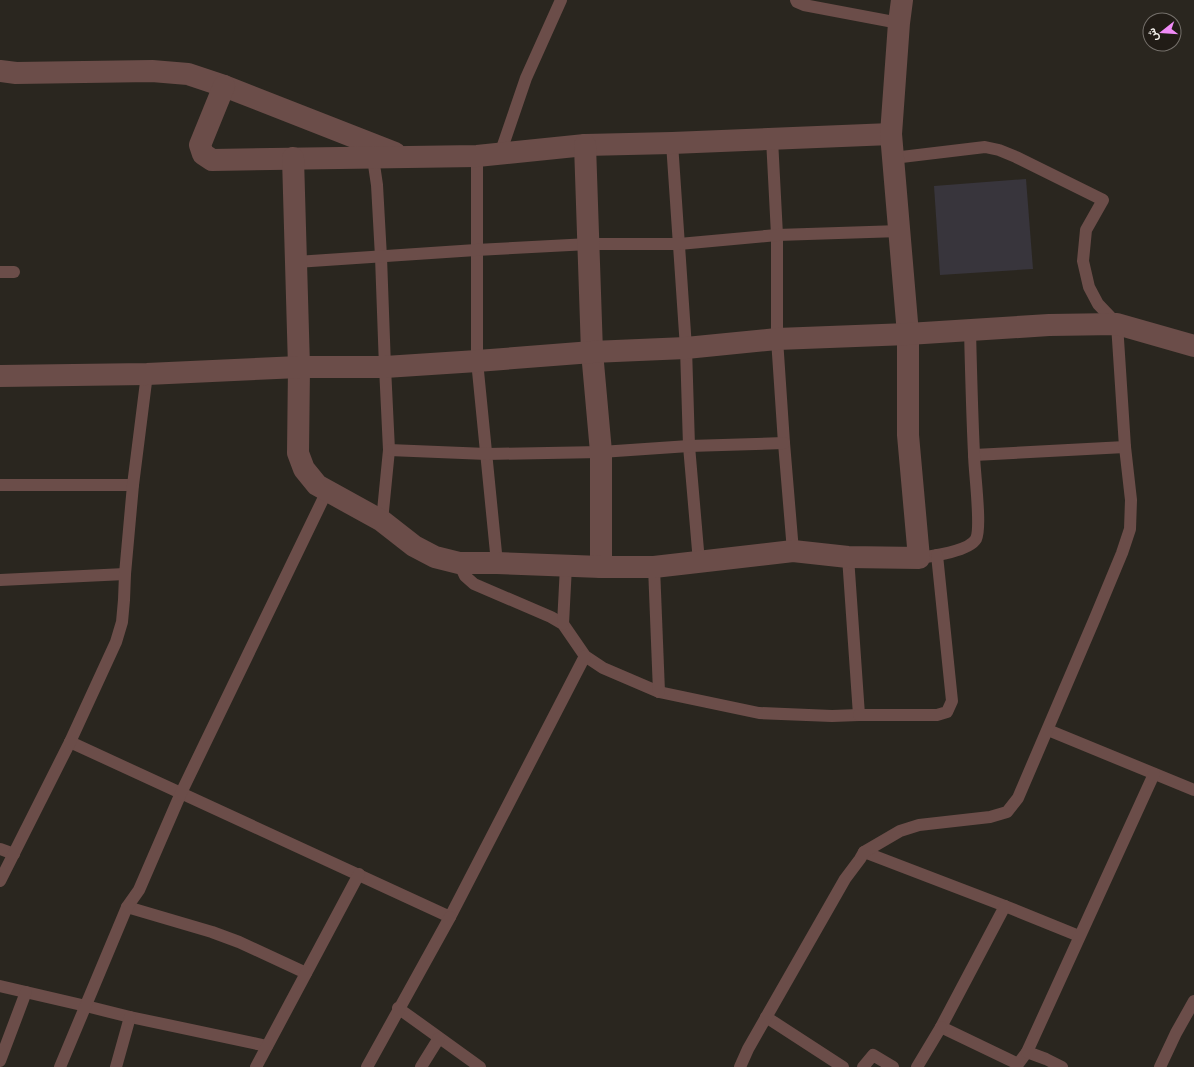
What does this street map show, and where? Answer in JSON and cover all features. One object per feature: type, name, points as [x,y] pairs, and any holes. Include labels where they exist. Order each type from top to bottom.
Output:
[{"type":"street","points":[[293,158],[299,367],[298,453],[304,469],[318,485],[382,521],[414,546],[435,557],[459,563],[601,567],[654,567],[793,551],[848,557],[928,557],[908,435],[908,334],[891,134],[902,0]]},
{"type":"street","points":[[0,71],[16,73],[152,70],[188,74],[224,86],[404,157]]},
{"type":"street","points":[[224,86],[200,145],[203,154],[212,160],[477,156],[585,145],[891,134]]},
{"type":"street","points":[[585,145],[592,352],[601,452],[601,567]]},
{"type":"street","points":[[0,376],[147,374],[299,367],[384,366],[477,361],[592,352],[686,348],[777,339],[908,334],[1049,325],[1117,324],[1194,346]]},
{"type":"lane","points":[[500,154],[526,78],[561,0]]},
{"type":"lane","points":[[796,0],[804,5],[899,23]]},
{"type":"lane","points":[[772,139],[777,235],[777,339],[793,551]]},
{"type":"lane","points":[[672,143],[686,348],[689,446],[699,562]]},
{"type":"lane","points":[[740,1067],[748,1049],[845,878],[864,852],[900,831],[919,825],[990,817],[1007,812],[1018,798],[1098,611],[1122,553],[1130,529],[1131,500],[1125,447],[1117,324],[1098,304],[1089,287],[1083,261],[1086,230],[1103,200],[1016,157],[999,150],[985,147],[893,158]]},
{"type":"lane","points":[[477,156],[477,361],[497,563]]},
{"type":"lane","points":[[373,158],[377,185],[381,257],[384,366],[389,450],[382,521]]},
{"type":"lane","points":[[296,262],[589,244],[679,244],[777,235],[900,231]]},
{"type":"lane","points":[[0,272],[14,272]]},
{"type":"lane","points":[[459,563],[465,576],[474,584],[551,616],[562,624],[585,656],[603,668],[659,692],[759,713],[832,716],[937,715],[947,712],[952,701],[928,557],[967,546],[976,539],[979,526],[974,455],[970,330]]},
{"type":"lane","points":[[0,881],[70,742],[116,642],[122,622],[133,484],[147,374]]},
{"type":"lane","points":[[389,450],[487,454],[601,452],[689,446],[784,443]]},
{"type":"lane","points":[[974,455],[1125,447]]},
{"type":"lane","points":[[0,485],[133,484]]},
{"type":"lane","points":[[60,1067],[128,907],[139,890],[181,793],[327,490]]},
{"type":"lane","points":[[848,557],[859,715]]},
{"type":"lane","points":[[562,624],[566,566]]},
{"type":"lane","points":[[654,567],[659,692]]},
{"type":"lane","points":[[0,580],[125,574]]},
{"type":"lane","points":[[367,1067],[398,1008],[450,917],[585,656]]},
{"type":"lane","points":[[1048,730],[1194,790]]},
{"type":"lane","points":[[70,742],[450,917]]},
{"type":"lane","points":[[941,1027],[1018,1064],[1027,1052],[1154,774]]},
{"type":"lane","points":[[0,849],[14,854]]},
{"type":"lane","points":[[864,852],[1079,936]]},
{"type":"lane","points":[[256,1067],[359,874]]},
{"type":"lane","points":[[917,1067],[941,1027],[1005,906]]},
{"type":"lane","points":[[128,907],[212,932],[239,942],[306,973]]},
{"type":"lane","points":[[0,986],[130,1017],[267,1046]]},
{"type":"lane","points":[[0,1061],[26,992]]},
{"type":"lane","points":[[1160,1067],[1176,1033],[1194,1001]]},
{"type":"lane","points":[[398,1008],[480,1067]]},
{"type":"lane","points":[[116,1067],[130,1017]]},
{"type":"lane","points":[[766,1017],[843,1067]]},
{"type":"lane","points":[[421,1067],[439,1038]]},
{"type":"lane","points":[[1027,1052],[1062,1067]]},
{"type":"lane","points":[[863,1067],[873,1055],[893,1067]]},
{"type":"building","points":[[1026,179],[1033,269],[940,275],[934,186]]}]
